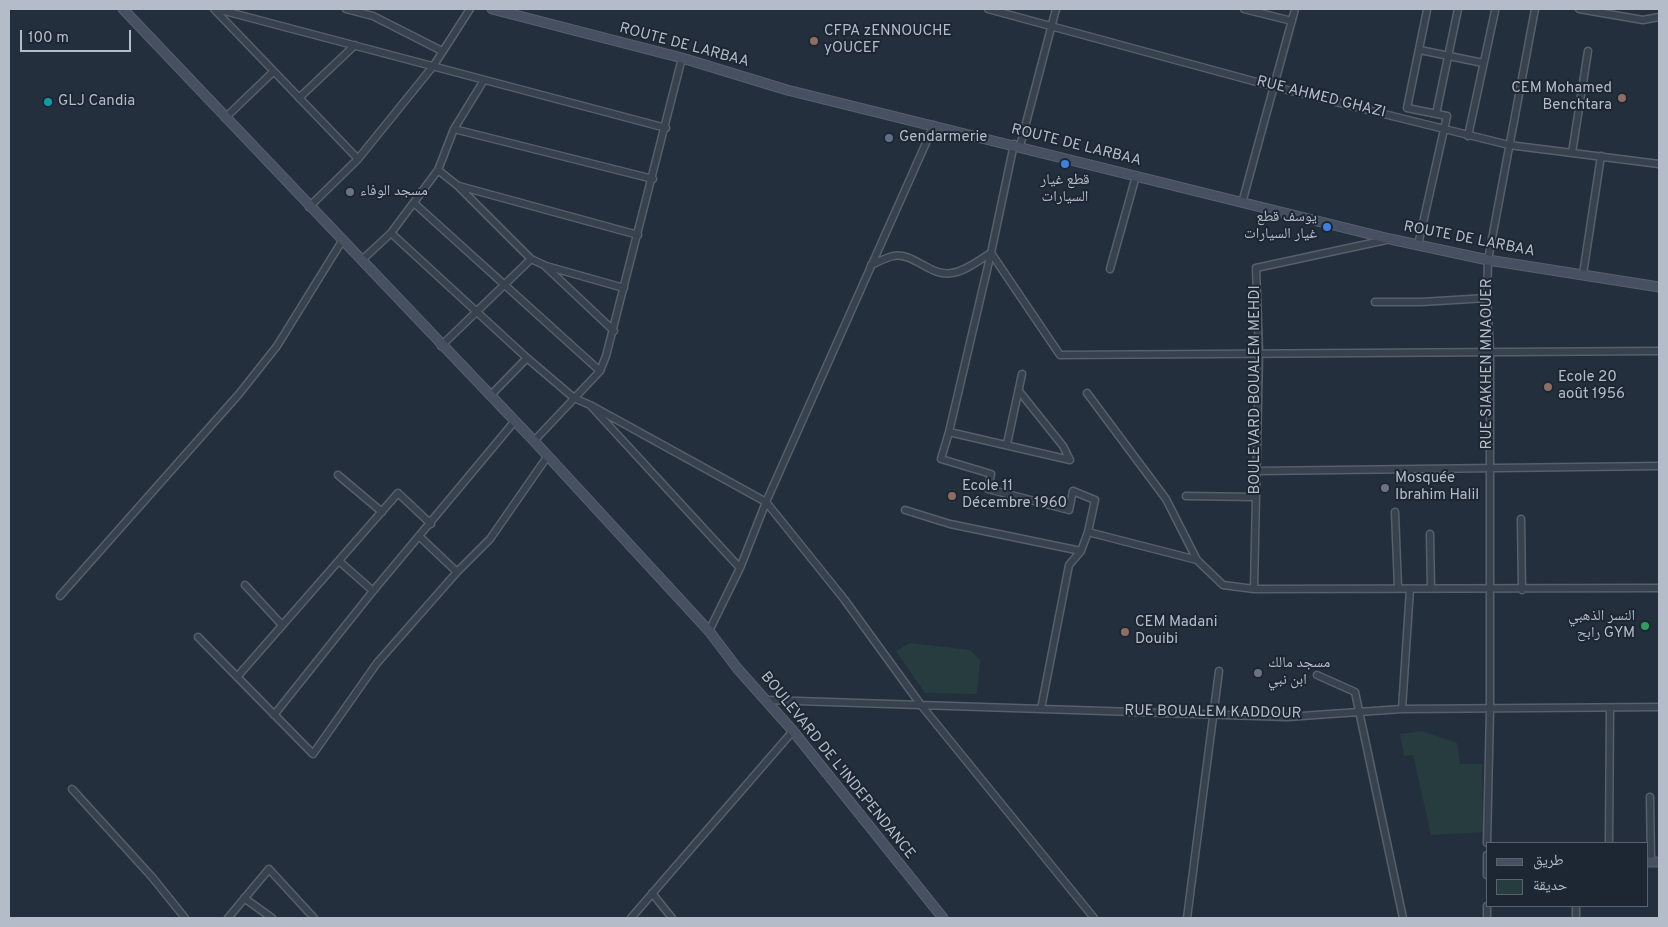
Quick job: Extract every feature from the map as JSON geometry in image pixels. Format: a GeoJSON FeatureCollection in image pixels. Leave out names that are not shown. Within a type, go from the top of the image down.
{"type":"FeatureCollection","features":[{"type":"Feature","properties":{"kind":"street","name":"BOULEVARD DE L'INDEPENDANCE"},"geometry":{"type":"LineString","coordinates":[[123,9],[309,207],[362,260],[441,346],[534,441],[709,631],[943,918]]}},
{"type":"Feature","properties":{"kind":"street"},"geometry":{"type":"LineString","coordinates":[[215,9],[434,65],[666,128]]}},
{"type":"Feature","properties":{"kind":"street"},"geometry":{"type":"LineString","coordinates":[[215,9],[358,159]]}},
{"type":"Feature","properties":{"kind":"street"},"geometry":{"type":"LineString","coordinates":[[346,9],[373,16],[442,52]]}},
{"type":"Feature","properties":{"kind":"street"},"geometry":{"type":"LineString","coordinates":[[309,207],[358,159],[434,65],[470,9]]}},
{"type":"Feature","properties":{"kind":"street","name":"ROUTE DE LARBAA"},"geometry":{"type":"LineString","coordinates":[[492,9],[682,58],[787,90],[1017,145],[1390,239],[1488,260],[1659,287]]}},
{"type":"Feature","properties":{"kind":"street","name":"RUE AHMED GHAZI"},"geometry":{"type":"LineString","coordinates":[[988,9],[1275,87],[1444,128],[1468,136],[1508,145],[1659,164]]}},
{"type":"Feature","properties":{"kind":"street"},"geometry":{"type":"LineString","coordinates":[[1041,709],[1069,565],[1081,551],[1088,532],[1095,500],[1072,491],[1069,510],[988,489],[991,474],[941,459],[950,432],[1017,145],[1056,9]]}},
{"type":"Feature","properties":{"kind":"street"},"geometry":{"type":"LineString","coordinates":[[1244,9],[1292,21]]}},
{"type":"Feature","properties":{"kind":"street"},"geometry":{"type":"LineString","coordinates":[[1242,203],[1295,9]]}},
{"type":"Feature","properties":{"kind":"street"},"geometry":{"type":"LineString","coordinates":[[1436,114],[1458,9]]}},
{"type":"Feature","properties":{"kind":"street","name":"RUE SIAKHEN MNAOUER"},"geometry":{"type":"LineString","coordinates":[[1487,842],[1490,710],[1490,351],[1487,298],[1488,260],[1508,145],[1536,9]]}},
{"type":"Feature","properties":{"kind":"street"},"geometry":{"type":"LineString","coordinates":[[1579,9],[1643,20],[1659,18]]}},
{"type":"Feature","properties":{"kind":"street"},"geometry":{"type":"LineString","coordinates":[[1418,245],[1446,116],[1407,108],[1427,10]]}},
{"type":"Feature","properties":{"kind":"street"},"geometry":{"type":"LineString","coordinates":[[1468,136],[1495,11]]}},
{"type":"Feature","properties":{"kind":"street"},"geometry":{"type":"LineString","coordinates":[[299,98],[355,45]]}},
{"type":"Feature","properties":{"kind":"street"},"geometry":{"type":"LineString","coordinates":[[1420,50],[1483,63]]}},
{"type":"Feature","properties":{"kind":"street"},"geometry":{"type":"LineString","coordinates":[[1572,153],[1588,51]]}},
{"type":"Feature","properties":{"kind":"street"},"geometry":{"type":"LineString","coordinates":[[534,441],[600,371],[614,332],[682,58]]}},
{"type":"Feature","properties":{"kind":"street"},"geometry":{"type":"LineString","coordinates":[[226,118],[273,72]]}},
{"type":"Feature","properties":{"kind":"street"},"geometry":{"type":"LineString","coordinates":[[362,260],[391,232],[438,170],[454,129],[484,80]]}},
{"type":"Feature","properties":{"kind":"street"},"geometry":{"type":"LineString","coordinates":[[709,631],[740,568],[766,502],[934,125]]}},
{"type":"Feature","properties":{"kind":"street"},"geometry":{"type":"LineString","coordinates":[[454,129],[653,179]]}},
{"type":"Feature","properties":{"kind":"street"},"geometry":{"type":"LineString","coordinates":[[1583,274],[1602,156]]}},
{"type":"Feature","properties":{"kind":"street"},"geometry":{"type":"LineString","coordinates":[[438,170],[458,186],[531,259],[544,265],[624,288]]}},
{"type":"Feature","properties":{"kind":"street"},"geometry":{"type":"LineString","coordinates":[[1110,269],[1136,176]]}},
{"type":"Feature","properties":{"kind":"street"},"geometry":{"type":"LineString","coordinates":[[458,186],[638,235]]}},
{"type":"Feature","properties":{"kind":"street"},"geometry":{"type":"LineString","coordinates":[[414,203],[483,267],[505,284],[547,326],[600,371]]}},
{"type":"Feature","properties":{"kind":"street"},"geometry":{"type":"LineString","coordinates":[[391,232],[527,358],[574,398],[766,502],[844,599],[921,704],[1094,918]]}},
{"type":"Feature","properties":{"kind":"street","name":"BOULEVARD BOUALEM MEHDI"},"geometry":{"type":"LineString","coordinates":[[1254,589],[1259,352],[1256,268],[1390,239]]}},
{"type":"Feature","properties":{"kind":"street"},"geometry":{"type":"LineString","coordinates":[[60,596],[244,387],[277,346],[342,241]]}},
{"type":"Feature","properties":{"kind":"street"},"geometry":{"type":"LineString","coordinates":[[871,265],[893,256],[902,256],[940,274],[953,273],[966,269],[991,253]]}},
{"type":"Feature","properties":{"kind":"street"},"geometry":{"type":"LineString","coordinates":[[991,253],[1060,355],[1659,350]]}},
{"type":"Feature","properties":{"kind":"street"},"geometry":{"type":"LineString","coordinates":[[441,346],[531,259]]}},
{"type":"Feature","properties":{"kind":"street"},"geometry":{"type":"LineString","coordinates":[[544,265],[614,332]]}},
{"type":"Feature","properties":{"kind":"street"},"geometry":{"type":"LineString","coordinates":[[1375,302],[1421,302],[1487,298]]}},
{"type":"Feature","properties":{"kind":"street"},"geometry":{"type":"LineString","coordinates":[[490,396],[527,358]]}},
{"type":"Feature","properties":{"kind":"street"},"geometry":{"type":"LineString","coordinates":[[1007,444],[1022,374]]}},
{"type":"Feature","properties":{"kind":"street"},"geometry":{"type":"LineString","coordinates":[[950,432],[1070,460],[1063,446],[1019,391]]}},
{"type":"Feature","properties":{"kind":"street"},"geometry":{"type":"LineString","coordinates":[[1087,393],[1166,499],[1197,560],[1223,585],[1254,589],[1490,588],[1522,590],[1659,588]]}},
{"type":"Feature","properties":{"kind":"street"},"geometry":{"type":"LineString","coordinates":[[590,405],[740,568]]}},
{"type":"Feature","properties":{"kind":"street"},"geometry":{"type":"LineString","coordinates":[[274,715],[373,591],[431,524],[514,422]]}},
{"type":"Feature","properties":{"kind":"street"},"geometry":{"type":"LineString","coordinates":[[198,637],[313,754],[377,663],[457,572],[490,539],[547,457]]}},
{"type":"Feature","properties":{"kind":"street"},"geometry":{"type":"LineString","coordinates":[[1256,471],[1659,466]]}},
{"type":"Feature","properties":{"kind":"street"},"geometry":{"type":"LineString","coordinates":[[338,475],[382,512]]}},
{"type":"Feature","properties":{"kind":"street"},"geometry":{"type":"LineString","coordinates":[[236,677],[398,493],[431,524]]}},
{"type":"Feature","properties":{"kind":"street"},"geometry":{"type":"LineString","coordinates":[[1186,496],[1256,497]]}},
{"type":"Feature","properties":{"kind":"street"},"geometry":{"type":"LineString","coordinates":[[905,510],[950,524],[1081,551]]}},
{"type":"Feature","properties":{"kind":"street"},"geometry":{"type":"LineString","coordinates":[[1395,512],[1398,588]]}},
{"type":"Feature","properties":{"kind":"street"},"geometry":{"type":"LineString","coordinates":[[1521,519],[1522,590]]}},
{"type":"Feature","properties":{"kind":"street"},"geometry":{"type":"LineString","coordinates":[[1088,532],[1197,560]]}},
{"type":"Feature","properties":{"kind":"street"},"geometry":{"type":"LineString","coordinates":[[1430,534],[1431,588]]}},
{"type":"Feature","properties":{"kind":"street"},"geometry":{"type":"LineString","coordinates":[[420,537],[457,572]]}},
{"type":"Feature","properties":{"kind":"street"},"geometry":{"type":"LineString","coordinates":[[339,561],[373,591]]}},
{"type":"Feature","properties":{"kind":"street"},"geometry":{"type":"LineString","coordinates":[[246,585],[282,625]]}},
{"type":"Feature","properties":{"kind":"street"},"geometry":{"type":"LineString","coordinates":[[1402,709],[1410,588]]}},
{"type":"Feature","properties":{"kind":"street"},"geometry":{"type":"LineString","coordinates":[[1187,918],[1219,671]]}},
{"type":"Feature","properties":{"kind":"street"},"geometry":{"type":"LineString","coordinates":[[1317,675],[1355,692],[1403,918]]}},
{"type":"Feature","properties":{"kind":"street","name":"RUE BOUALEM KADDOUR"},"geometry":{"type":"LineString","coordinates":[[766,700],[1213,713],[1287,717],[1402,709],[1490,710],[1659,707]]}},
{"type":"Feature","properties":{"kind":"street"},"geometry":{"type":"LineString","coordinates":[[1609,842],[1610,708]]}},
{"type":"Feature","properties":{"kind":"street"},"geometry":{"type":"LineString","coordinates":[[631,918],[792,731]]}},
{"type":"Feature","properties":{"kind":"street"},"geometry":{"type":"LineString","coordinates":[[72,789],[152,877],[185,918]]}},
{"type":"Feature","properties":{"kind":"street"},"geometry":{"type":"LineString","coordinates":[[1650,797],[1652,862]]}},
{"type":"Feature","properties":{"kind":"street"},"geometry":{"type":"LineString","coordinates":[[228,918],[269,869],[314,918]]}},
{"type":"Feature","properties":{"kind":"street"},"geometry":{"type":"LineString","coordinates":[[652,893],[672,918]]}},
{"type":"Feature","properties":{"kind":"street"},"geometry":{"type":"LineString","coordinates":[[244,898],[272,918]]}},
{"type":"Feature","properties":{"kind":"green space"},"geometry":{"type":"Polygon","coordinates":[[[910,643],[970,650],[980,660],[977,694],[925,693],[896,651],[910,643]]]}},
{"type":"Feature","properties":{"kind":"green space"},"geometry":{"type":"Polygon","coordinates":[[[1422,731],[1457,743],[1460,764],[1482,764],[1483,832],[1431,835],[1413,755],[1404,756],[1400,734],[1422,731]]]}},
{"type":"Feature","properties":{"kind":"place","name":"CFPA zENNOUCHE yOUCEF"},"geometry":{"type":"Point","coordinates":[814,41]}},
{"type":"Feature","properties":{"kind":"place","name":"CEM Mohamed Benchtara"},"geometry":{"type":"Point","coordinates":[1622,98]}},
{"type":"Feature","properties":{"kind":"place","name":"GLJ Candia"},"geometry":{"type":"Point","coordinates":[48,102]}},
{"type":"Feature","properties":{"kind":"place","name":"Gendarmerie"},"geometry":{"type":"Point","coordinates":[889,138]}},
{"type":"Feature","properties":{"kind":"place","name":"قطع غيار السيارات"},"geometry":{"type":"Point","coordinates":[1065,164]}},
{"type":"Feature","properties":{"kind":"place","name":"مسجد الوفاء"},"geometry":{"type":"Point","coordinates":[350,192]}},
{"type":"Feature","properties":{"kind":"place","name":"يوسف قطع غيار السيارات"},"geometry":{"type":"Point","coordinates":[1327,227]}},
{"type":"Feature","properties":{"kind":"place","name":"Ecole 20 août 1956"},"geometry":{"type":"Point","coordinates":[1548,387]}},
{"type":"Feature","properties":{"kind":"place","name":"Mosquée Ibrahim Halil"},"geometry":{"type":"Point","coordinates":[1385,488]}},
{"type":"Feature","properties":{"kind":"place","name":"Ecole 11 Décembre 1960"},"geometry":{"type":"Point","coordinates":[952,496]}},
{"type":"Feature","properties":{"kind":"place","name":"النسر الذهبي رابح GYM"},"geometry":{"type":"Point","coordinates":[1645,626]}},
{"type":"Feature","properties":{"kind":"place","name":"CEM Madani Douibi"},"geometry":{"type":"Point","coordinates":[1125,632]}},
{"type":"Feature","properties":{"kind":"place","name":"مسجد مالك ابن نبي"},"geometry":{"type":"Point","coordinates":[1258,673]}}]}
